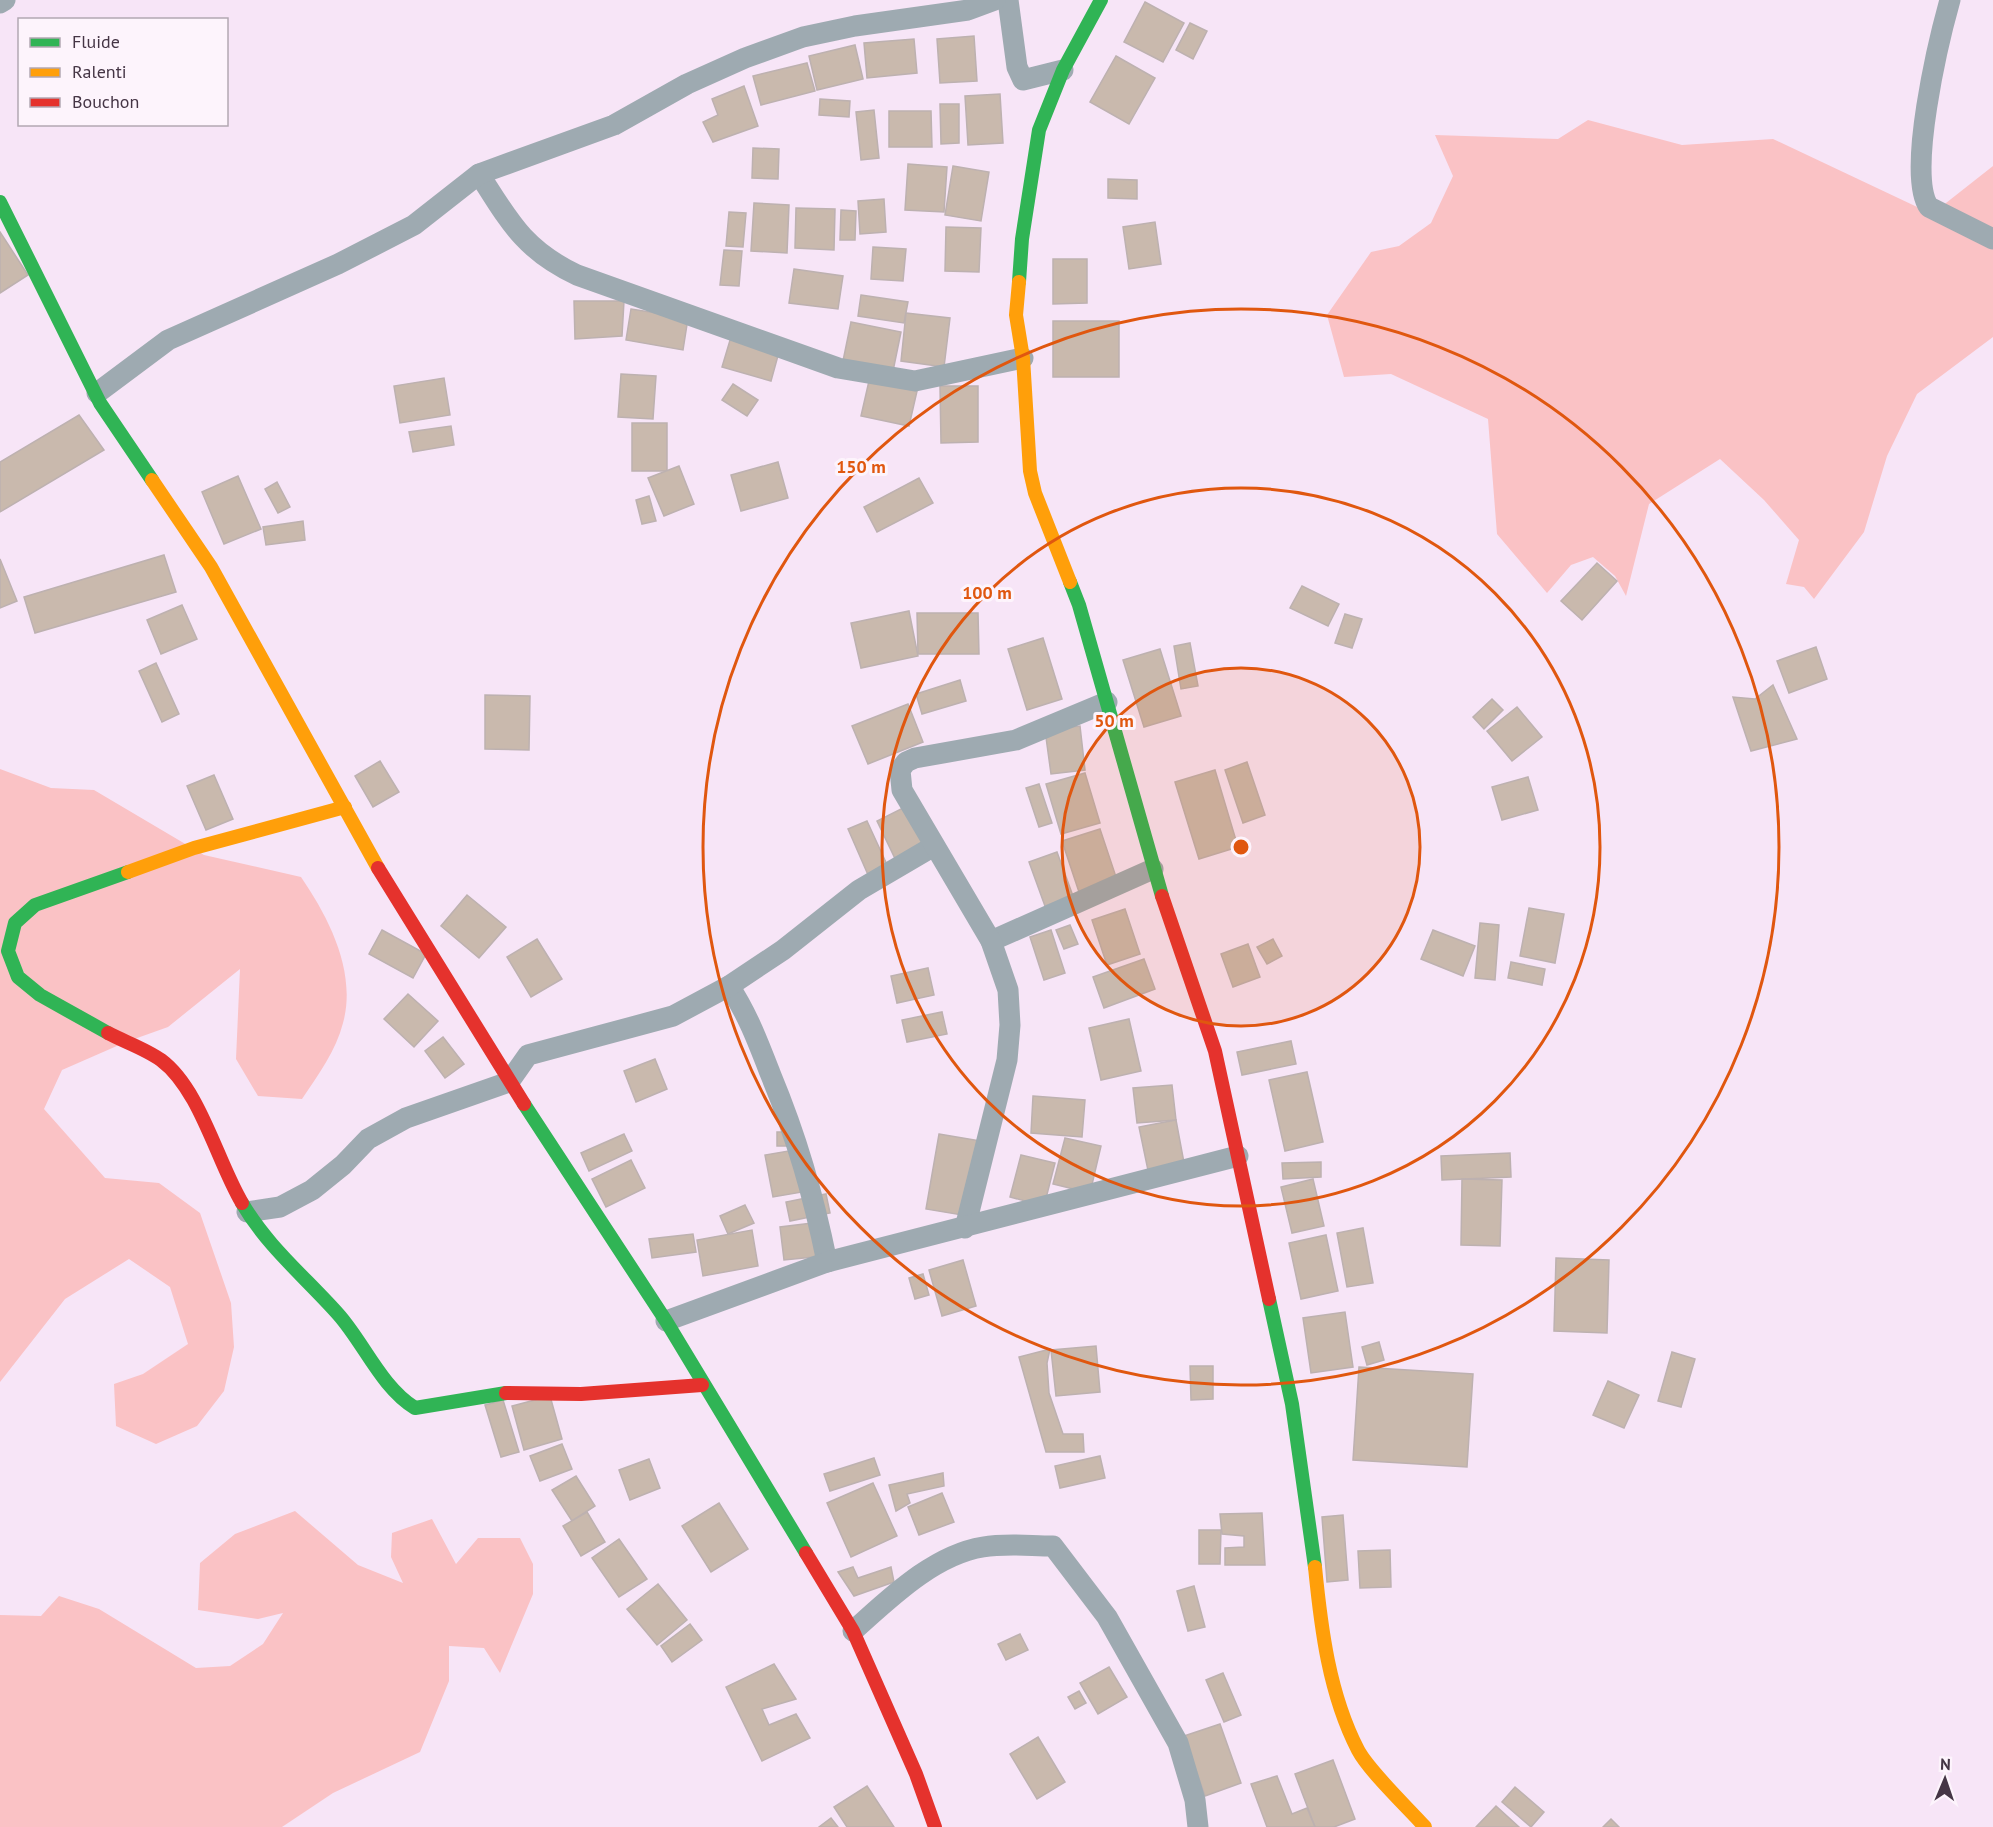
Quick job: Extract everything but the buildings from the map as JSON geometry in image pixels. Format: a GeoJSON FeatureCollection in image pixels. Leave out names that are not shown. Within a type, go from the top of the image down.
{"type":"FeatureCollection","features":[{"type":"Feature","properties":{"kind":"street"},"geometry":{"type":"LineString","coordinates":[[0,3],[5,0]]}},
{"type":"Feature","properties":{"kind":"street"},"geometry":{"type":"LineString","coordinates":[[1008,0],[1017,67],[1023,80],[1063,70]]}},
{"type":"Feature","properties":{"kind":"street"},"geometry":{"type":"LineString","coordinates":[[1101,0],[1063,70],[1039,130],[1022,239],[1016,315],[1023,358],[1030,471],[1035,493],[1079,605],[1153,869],[1215,1051],[1292,1404],[1309,1515],[1320,1618],[1336,1695],[1359,1752],[1425,1827]]}},
{"type":"Feature","properties":{"kind":"street"},"geometry":{"type":"LineString","coordinates":[[1950,0],[1928,96],[1922,173],[1923,198],[1929,207],[1993,239]]}},
{"type":"Feature","properties":{"kind":"street"},"geometry":{"type":"LineString","coordinates":[[97,393],[168,340],[338,264],[414,225],[479,174],[614,125],[725,67],[802,37],[855,26],[952,13],[986,2],[1011,31]]}},
{"type":"Feature","properties":{"kind":"street"},"geometry":{"type":"LineString","coordinates":[[479,174],[513,226],[534,249],[552,263],[577,275],[838,368],[915,381],[1023,358]]}},
{"type":"Feature","properties":{"kind":"street"},"geometry":{"type":"LineString","coordinates":[[0,202],[100,403],[211,567],[387,884],[509,1082],[666,1322],[702,1385],[853,1631],[916,1774],[935,1827]]}},
{"type":"Feature","properties":{"kind":"street"},"geometry":{"type":"LineString","coordinates":[[965,1228],[1007,1060],[1010,1025],[1008,990],[991,941],[902,790],[900,770],[906,762],[915,758],[1016,740],[1107,702]]}},
{"type":"Feature","properties":{"kind":"street"},"geometry":{"type":"LineString","coordinates":[[345,807],[194,848],[35,905],[15,923],[8,951],[18,977],[71,1014],[161,1060],[184,1083],[198,1109],[226,1176],[247,1212],[280,1254],[339,1315],[397,1397],[415,1408],[434,1407],[508,1393],[582,1394],[702,1385]]}},
{"type":"Feature","properties":{"kind":"street"},"geometry":{"type":"LineString","coordinates":[[247,1212],[280,1207],[312,1190],[343,1165],[368,1139],[406,1118],[509,1082],[528,1054],[673,1016],[729,986],[783,950],[859,890],[934,846]]}},
{"type":"Feature","properties":{"kind":"street"},"geometry":{"type":"LineString","coordinates":[[991,941],[1153,869]]}},
{"type":"Feature","properties":{"kind":"street"},"geometry":{"type":"LineString","coordinates":[[729,986],[746,1011],[796,1136],[813,1193],[827,1262]]}},
{"type":"Feature","properties":{"kind":"street"},"geometry":{"type":"LineString","coordinates":[[666,1322],[827,1262],[1238,1156]]}},
{"type":"Feature","properties":{"kind":"street"},"geometry":{"type":"LineString","coordinates":[[853,1631],[909,1581],[960,1554],[981,1547],[1004,1545],[1053,1546],[1107,1617],[1178,1743],[1195,1800],[1198,1827]]}},
{"type":"Feature","properties":{"kind":"shaded area"},"geometry":{"type":"Polygon","coordinates":[[[1588,120],[1682,145],[1773,139],[1932,214],[1993,166],[1993,337],[1917,394],[1887,456],[1864,532],[1814,599],[1804,587],[1786,584],[1799,540],[1764,500],[1720,459],[1649,504],[1626,596],[1615,576],[1593,557],[1571,565],[1547,593],[1497,534],[1488,419],[1391,374],[1344,377],[1327,315],[1371,252],[1399,246],[1431,223],[1453,176],[1435,135],[1558,139],[1588,120]]]}},
{"type":"Feature","properties":{"kind":"shaded area"},"geometry":{"type":"Polygon","coordinates":[[[0,769],[51,788],[94,790],[204,855],[301,877],[330,928],[343,965],[346,1004],[340,1033],[326,1062],[302,1099],[258,1096],[236,1059],[240,969],[168,1027],[126,1042],[62,1070],[44,1109],[105,1178],[159,1183],[200,1213],[231,1303],[234,1347],[224,1391],[197,1426],[156,1444],[116,1426],[114,1384],[143,1374],[188,1344],[170,1287],[129,1259],[65,1299],[0,1382],[0,769]]]}},
{"type":"Feature","properties":{"kind":"shaded area"},"geometry":{"type":"Polygon","coordinates":[[[295,1511],[358,1565],[403,1583],[391,1557],[392,1533],[432,1519],[456,1564],[478,1538],[520,1538],[533,1564],[533,1594],[500,1673],[484,1648],[449,1646],[449,1681],[420,1752],[333,1793],[282,1827],[0,1827],[0,1615],[41,1616],[59,1596],[99,1609],[196,1668],[230,1666],[263,1644],[283,1613],[258,1619],[198,1610],[200,1563],[235,1534],[295,1511]]]}},
{"type":"Feature","properties":{"kind":"traffic: fast"},"geometry":{"type":"LineString","coordinates":[[1019,282],[1022,239],[1039,130],[1063,70],[1101,0]]}},
{"type":"Feature","properties":{"kind":"traffic: fast"},"geometry":{"type":"LineString","coordinates":[[0,202],[100,403],[152,480]]}},
{"type":"Feature","properties":{"kind":"traffic: fast"},"geometry":{"type":"LineString","coordinates":[[1070,582],[1079,605],[1162,896]]}},
{"type":"Feature","properties":{"kind":"traffic: fast"},"geometry":{"type":"LineString","coordinates":[[108,1033],[40,995],[18,977],[8,951],[15,923],[35,905],[128,872]]}},
{"type":"Feature","properties":{"kind":"traffic: fast"},"geometry":{"type":"LineString","coordinates":[[524,1104],[666,1321],[806,1553]]}},
{"type":"Feature","properties":{"kind":"traffic: fast"},"geometry":{"type":"LineString","coordinates":[[242,1203],[275,1247],[338,1314],[392,1389],[415,1408],[506,1393]]}},
{"type":"Feature","properties":{"kind":"traffic: fast"},"geometry":{"type":"LineString","coordinates":[[1269,1299],[1292,1404],[1315,1567]]}},
{"type":"Feature","properties":{"kind":"traffic: slow"},"geometry":{"type":"LineString","coordinates":[[1019,282],[1016,315],[1023,358],[1030,471],[1035,493],[1070,582]]}},
{"type":"Feature","properties":{"kind":"traffic: slow"},"geometry":{"type":"LineString","coordinates":[[152,480],[211,567],[378,868]]}},
{"type":"Feature","properties":{"kind":"traffic: slow"},"geometry":{"type":"LineString","coordinates":[[128,872],[194,848],[345,807]]}},
{"type":"Feature","properties":{"kind":"traffic: slow"},"geometry":{"type":"LineString","coordinates":[[1315,1567],[1328,1660],[1333,1684],[1348,1729],[1363,1759],[1425,1827]]}},
{"type":"Feature","properties":{"kind":"traffic: jam"},"geometry":{"type":"LineString","coordinates":[[378,868],[524,1104]]}},
{"type":"Feature","properties":{"kind":"traffic: jam"},"geometry":{"type":"LineString","coordinates":[[1162,896],[1215,1051],[1269,1299]]}},
{"type":"Feature","properties":{"kind":"traffic: jam"},"geometry":{"type":"LineString","coordinates":[[108,1033],[155,1056],[175,1073],[197,1107],[242,1203]]}},
{"type":"Feature","properties":{"kind":"traffic: jam"},"geometry":{"type":"LineString","coordinates":[[506,1393],[581,1394],[702,1385]]}},
{"type":"Feature","properties":{"kind":"traffic: jam"},"geometry":{"type":"LineString","coordinates":[[806,1553],[853,1631],[916,1774],[935,1827]]}}]}
